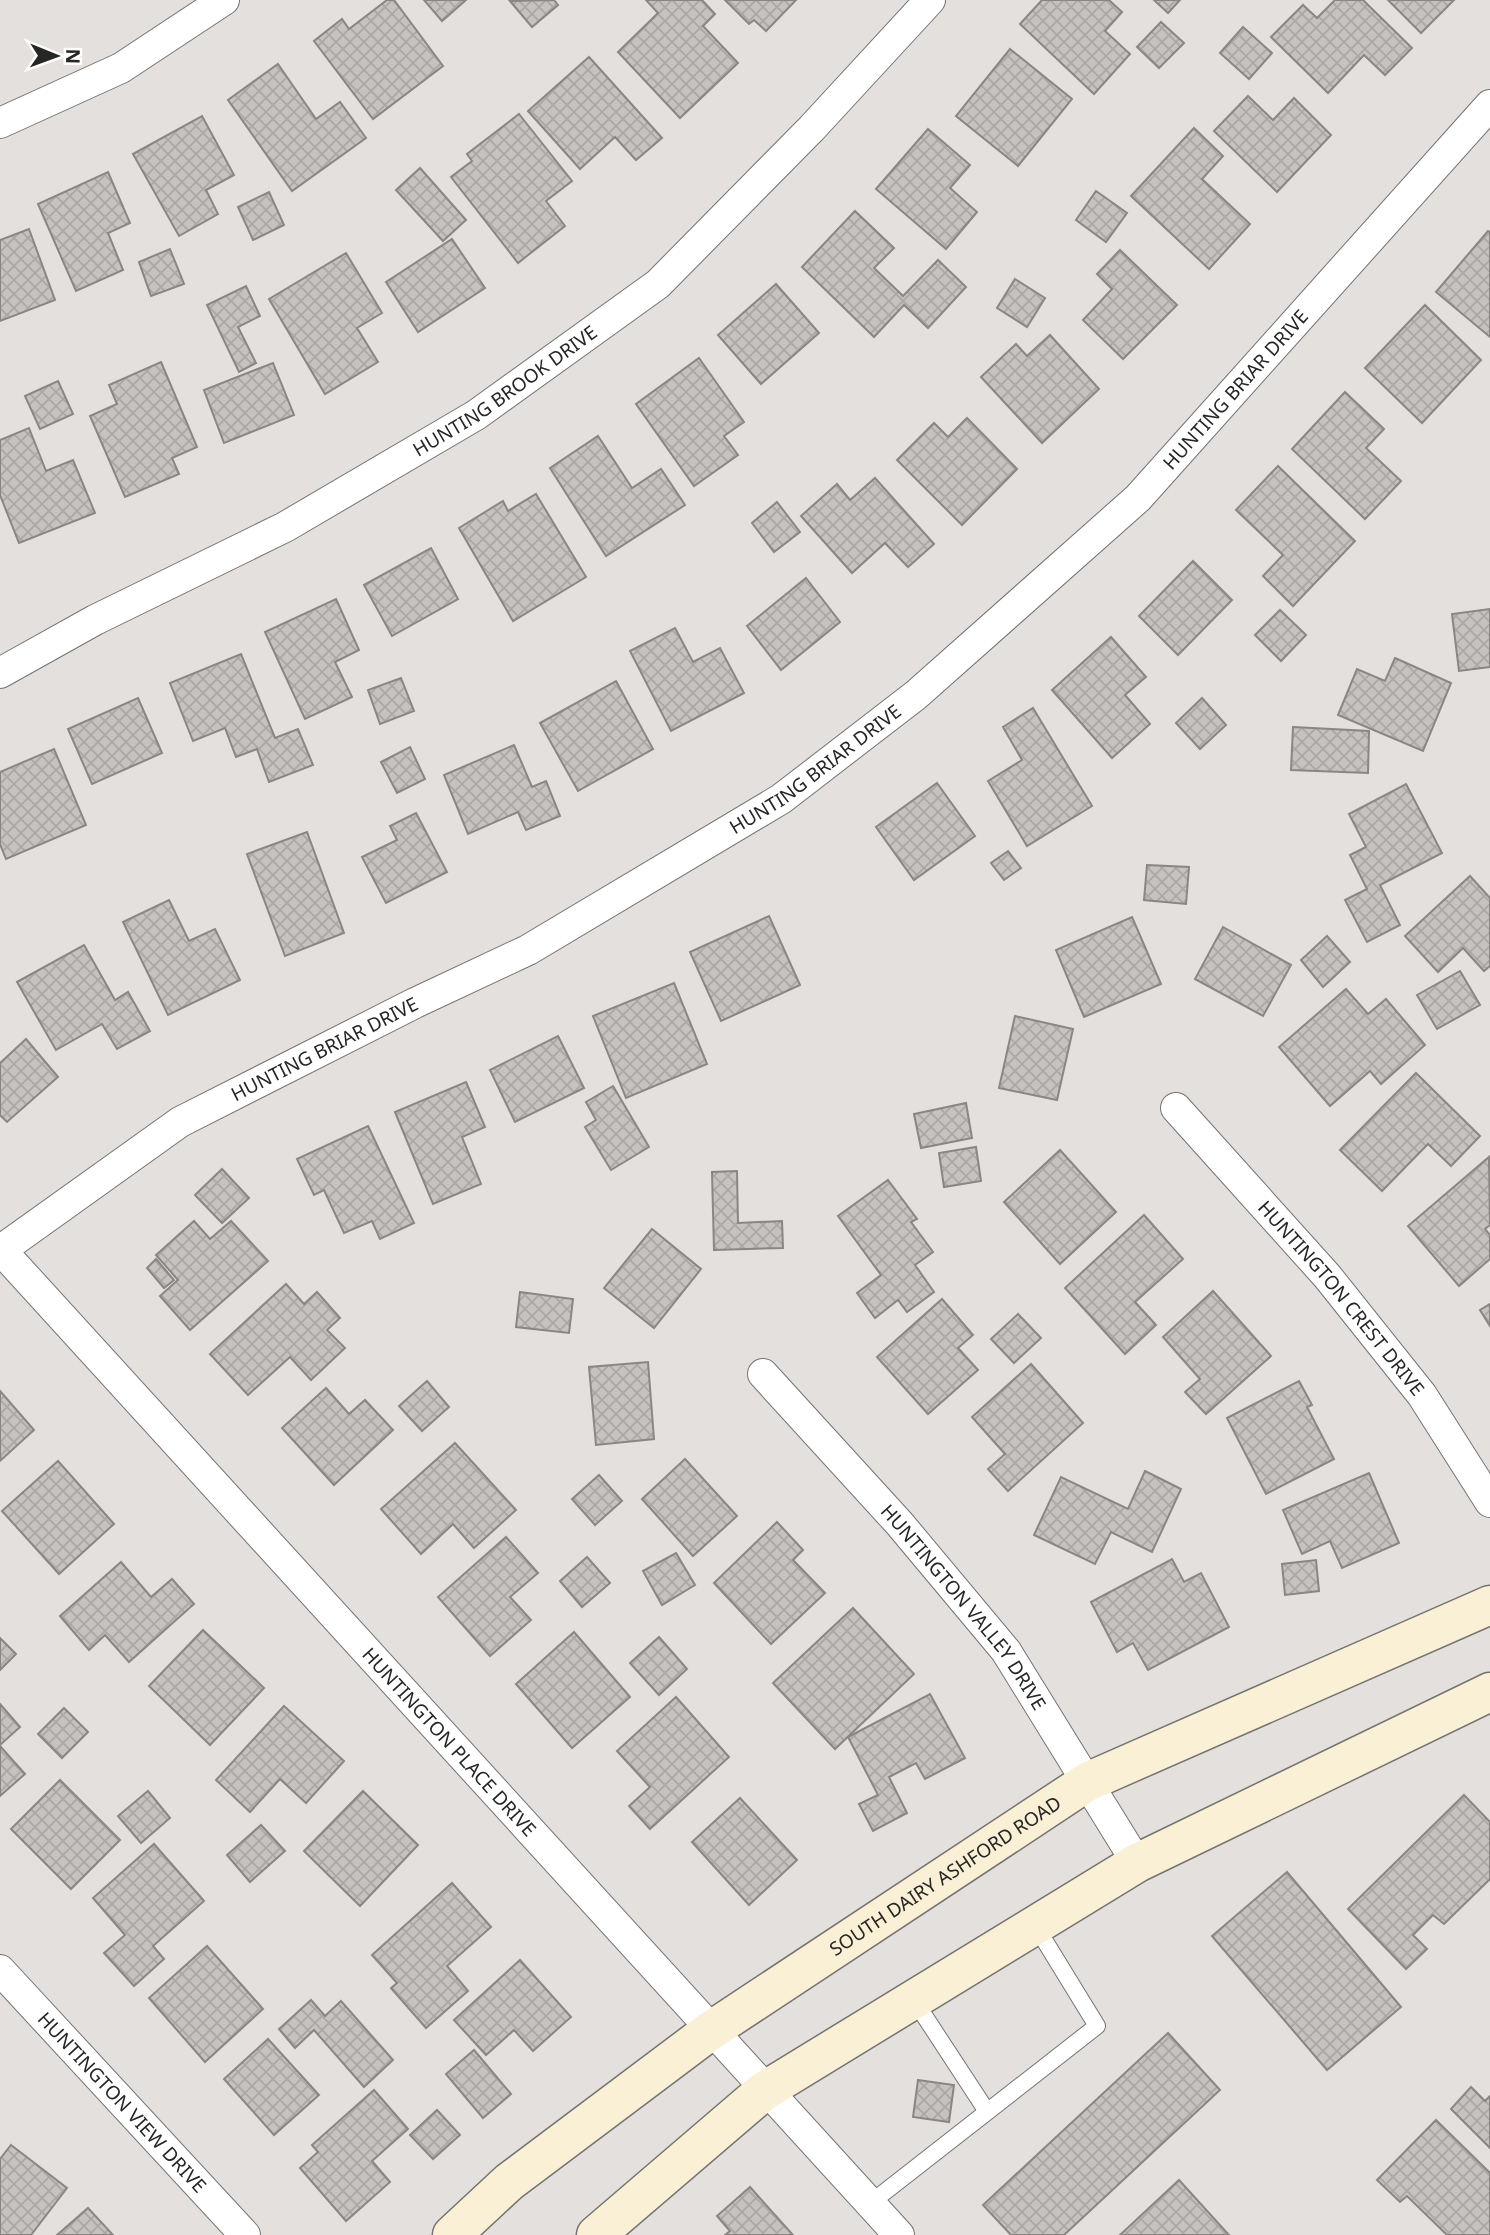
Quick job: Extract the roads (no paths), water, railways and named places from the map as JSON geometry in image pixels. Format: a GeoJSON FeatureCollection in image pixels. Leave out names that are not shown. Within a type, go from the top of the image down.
{"type":"FeatureCollection","features":[{"type":"Feature","properties":{"kind":"main road","name":"SOUTH DAIRY ASHFORD ROAD"},"geometry":{"type":"LineString","coordinates":[[452,2235],[509,2182],[710,2031],[1087,1782],[1490,1605]]}},
{"type":"Feature","properties":{"kind":"main road"},"geometry":{"type":"LineString","coordinates":[[596,2235],[764,2091],[1137,1863],[1490,1692]]}},
{"type":"Feature","properties":{"kind":"street"},"geometry":{"type":"LineString","coordinates":[[0,123],[121,68],[224,0]]}},
{"type":"Feature","properties":{"kind":"street","name":"HUNTING BROOK DRIVE"},"geometry":{"type":"LineString","coordinates":[[0,673],[95,620],[285,527],[476,415],[658,285],[812,128],[930,0]]}},
{"type":"Feature","properties":{"kind":"street","name":"HUNTING BRIAR DRIVE"},"geometry":{"type":"LineString","coordinates":[[1,1250],[180,1122],[415,1003],[528,950],[791,791],[916,695],[1139,498],[1490,105]]}},
{"type":"Feature","properties":{"kind":"street","name":"HUNTINGTON CREST DRIVE"},"geometry":{"type":"LineString","coordinates":[[1176,1108],[1327,1276],[1371,1330],[1422,1395],[1490,1502]]}},
{"type":"Feature","properties":{"kind":"street","name":"HUNTINGTON PLACE DRIVE"},"geometry":{"type":"LineString","coordinates":[[1,1250],[764,2091],[899,2235]]}},
{"type":"Feature","properties":{"kind":"street","name":"HUNTINGTON VALLEY DRIVE"},"geometry":{"type":"LineString","coordinates":[[763,1374],[899,1523],[1006,1651],[1137,1863]]}},
{"type":"Feature","properties":{"kind":"street","name":"HUNTINGTON VIEW DRIVE"},"geometry":{"type":"LineString","coordinates":[[0,1970],[245,2235]]}},
{"type":"Feature","properties":{"kind":"lane"},"geometry":{"type":"LineString","coordinates":[[868,2205],[986,2110],[1097,2026],[1035,1925]]}},
{"type":"Feature","properties":{"kind":"lane"},"geometry":{"type":"LineString","coordinates":[[914,2000],[986,2110]]}}]}
